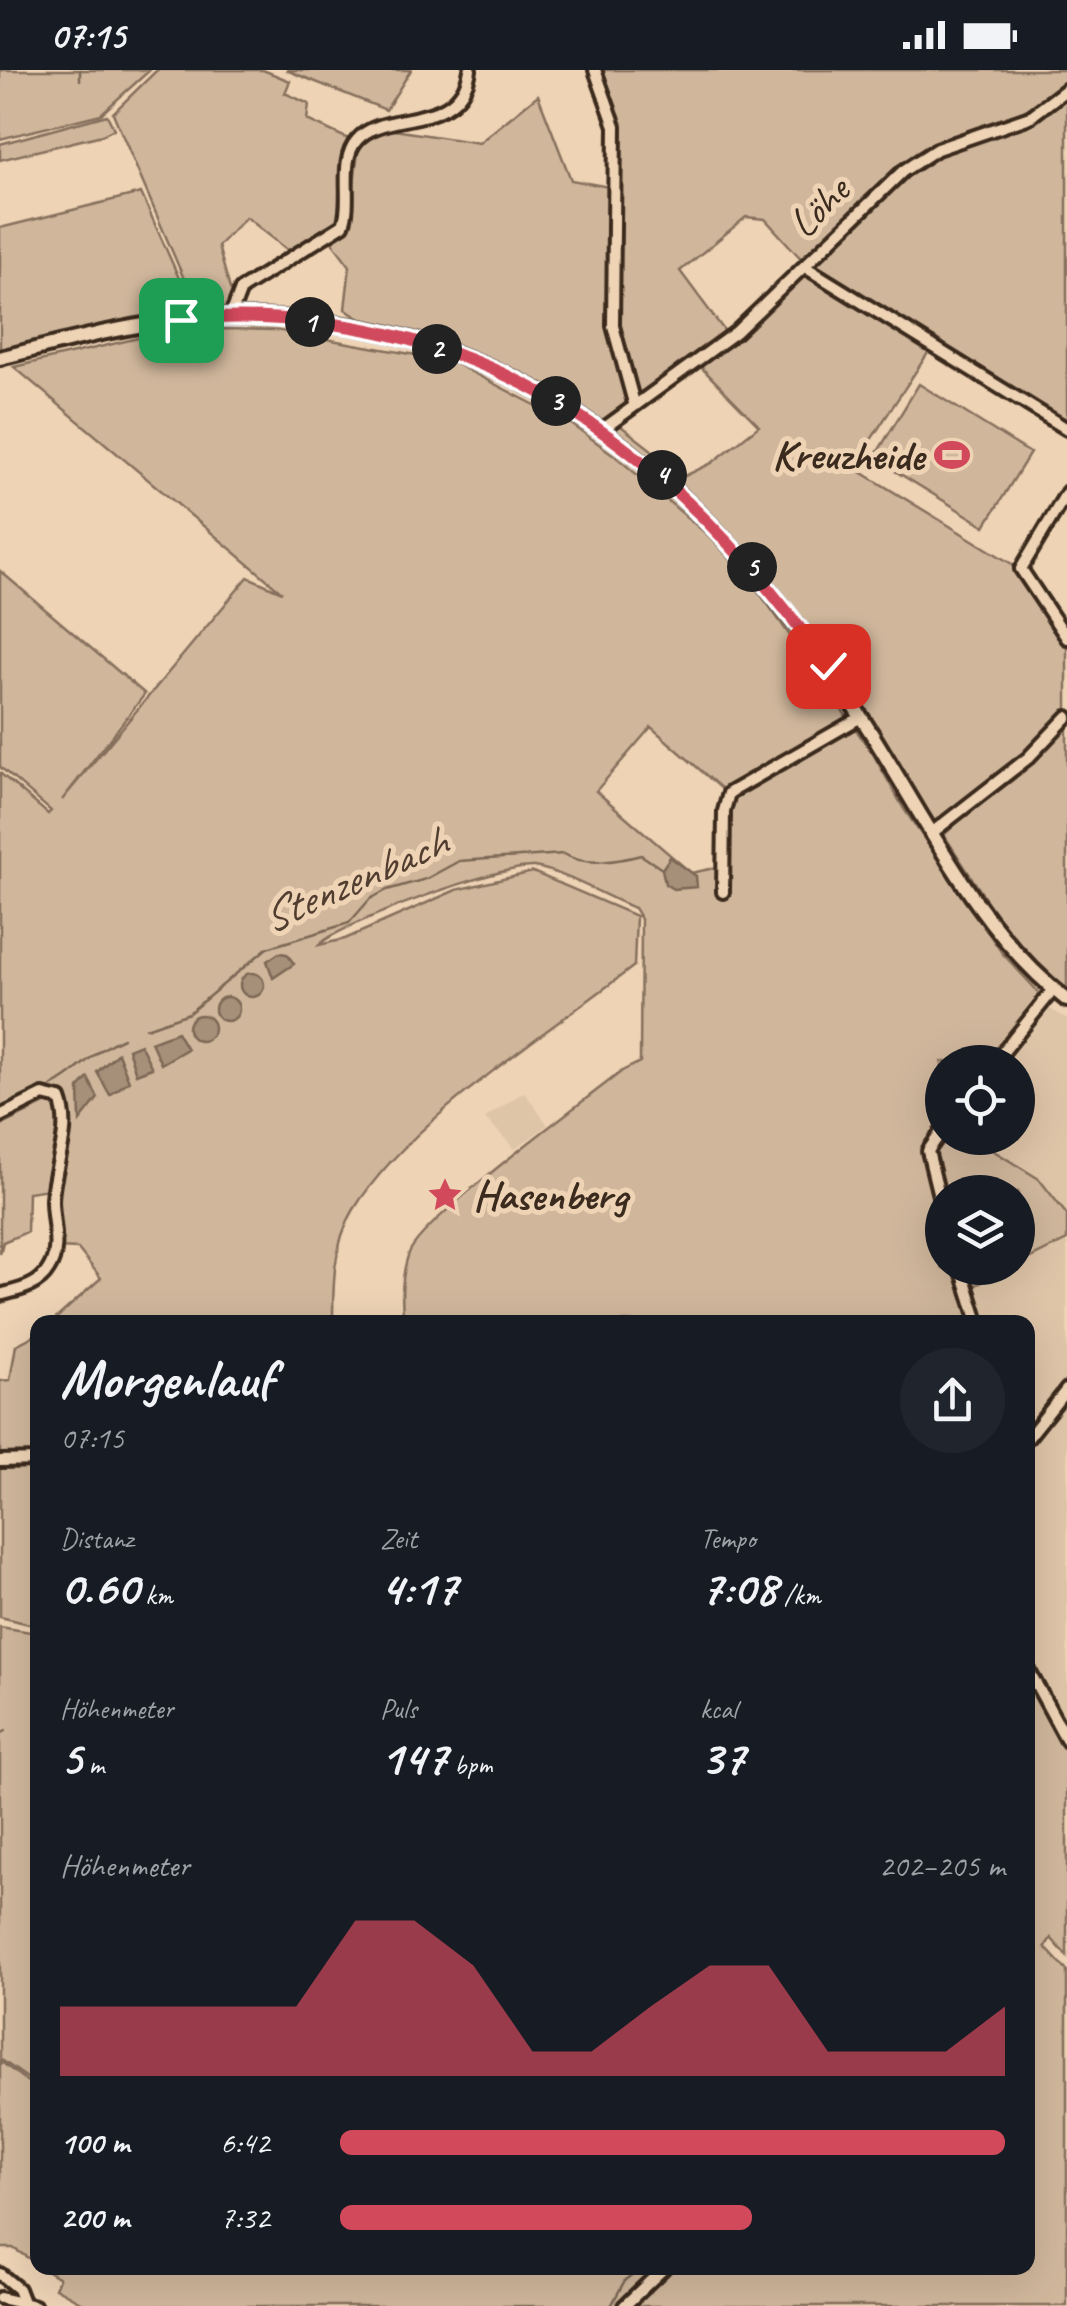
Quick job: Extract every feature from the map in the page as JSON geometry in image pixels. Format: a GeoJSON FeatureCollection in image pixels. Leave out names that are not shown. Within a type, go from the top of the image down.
{"type":"FeatureCollection","features":[{"type":"Feature","properties":{"kind":"main road"},"geometry":{"type":"LineString","coordinates":[[0,358],[102,332],[230,318],[326,324],[450,353],[510,378],[603,430],[667,480],[742,555],[794,620],[861,717],[1007,943],[1067,1000]]}},
{"type":"Feature","properties":{"kind":"street"},"geometry":{"type":"LineString","coordinates":[[230,318],[241,289],[328,238],[343,225],[349,158],[356,140],[370,129],[416,121],[442,108],[463,90],[470,70]]}},
{"type":"Feature","properties":{"kind":"street"},"geometry":{"type":"LineString","coordinates":[[594,70],[615,126],[613,326],[634,402]]}},
{"type":"Feature","properties":{"kind":"street","name":"Löhe"},"geometry":{"type":"LineString","coordinates":[[603,430],[634,402],[736,332],[903,171],[937,149],[1030,116],[1067,89]]}},
{"type":"Feature","properties":{"kind":"street"},"geometry":{"type":"LineString","coordinates":[[805,267],[1067,429]]}},
{"type":"Feature","properties":{"kind":"street"},"geometry":{"type":"LineString","coordinates":[[1067,492],[1021,569],[1067,638]]}},
{"type":"Feature","properties":{"kind":"street"},"geometry":{"type":"LineString","coordinates":[[723,892],[724,811],[729,792],[861,717]]}},
{"type":"Feature","properties":{"kind":"street"},"geometry":{"type":"LineString","coordinates":[[933,832],[1028,758],[1067,717]]}},
{"type":"Feature","properties":{"kind":"street"},"geometry":{"type":"LineString","coordinates":[[1009,1045],[1053,990]]}},
{"type":"Feature","properties":{"kind":"street"},"geometry":{"type":"LineString","coordinates":[[0,1116],[43,1095],[60,1098],[64,1123],[52,1199],[56,1249],[51,1267],[42,1279],[0,1295]]}},
{"type":"Feature","properties":{"kind":"street"},"geometry":{"type":"LineString","coordinates":[[966,1285],[976,1315]]}},
{"type":"Feature","properties":{"kind":"street"},"geometry":{"type":"LineString","coordinates":[[1035,1429],[1067,1388]]}},
{"type":"Feature","properties":{"kind":"street"},"geometry":{"type":"LineString","coordinates":[[0,1461],[30,1460]]}},
{"type":"Feature","properties":{"kind":"street"},"geometry":{"type":"LineString","coordinates":[[1035,1682],[1067,1741]]}},
{"type":"Feature","properties":{"kind":"street"},"geometry":{"type":"LineString","coordinates":[[0,2274],[29,2304]]}},
{"type":"Feature","properties":{"kind":"street"},"geometry":{"type":"LineString","coordinates":[[624,2306],[657,2275]]}},
{"type":"Feature","properties":{"kind":"street"},"geometry":{"type":"LineString","coordinates":[[0,2298],[29,2304]]}},
{"type":"Feature","properties":{"kind":"shaded area"},"geometry":{"type":"Polygon","coordinates":[[[0,70],[150,70],[101,114],[0,139],[0,70]]]}},
{"type":"Feature","properties":{"kind":"shaded area"},"geometry":{"type":"Polygon","coordinates":[[[157,70],[263,70],[290,81],[285,93],[309,104],[307,120],[353,141],[339,223],[294,255],[246,217],[218,246],[230,289],[237,294],[222,312],[199,314],[113,113],[157,70]]]}},
{"type":"Feature","properties":{"kind":"shaded area"},"geometry":{"type":"Polygon","coordinates":[[[286,70],[411,70],[386,110],[286,70]]]}},
{"type":"Feature","properties":{"kind":"shaded area"},"geometry":{"type":"Polygon","coordinates":[[[599,70],[1067,70],[1067,84],[1058,92],[958,147],[1034,120],[1067,95],[1067,422],[806,264],[765,219],[746,217],[680,271],[726,333],[636,396],[618,326],[620,116],[599,70]]]}},
{"type":"Feature","properties":{"kind":"shaded area"},"geometry":{"type":"Polygon","coordinates":[[[538,95],[571,180],[609,187],[608,329],[629,401],[603,423],[488,364],[448,347],[381,328],[345,309],[350,266],[332,242],[349,222],[359,144],[381,128],[479,143],[538,95]]]}},
{"type":"Feature","properties":{"kind":"shaded area"},"geometry":{"type":"Polygon","coordinates":[[[107,115],[114,129],[102,135],[0,160],[0,144],[107,115]]]}},
{"type":"Feature","properties":{"kind":"shaded area"},"geometry":{"type":"Polygon","coordinates":[[[141,193],[195,314],[0,354],[0,228],[141,193]]]}},
{"type":"Feature","properties":{"kind":"shaded area"},"geometry":{"type":"Polygon","coordinates":[[[803,271],[930,350],[853,467],[1017,567],[1029,595],[1067,647],[1067,710],[1044,737],[935,826],[828,662],[750,559],[658,468],[606,429],[621,426],[685,476],[712,463],[759,426],[699,365],[776,302],[803,271]]]}},
{"type":"Feature","properties":{"kind":"shaded area"},"geometry":{"type":"Polygon","coordinates":[[[219,329],[275,330],[450,361],[570,423],[614,455],[736,559],[873,754],[904,809],[1002,953],[1042,996],[1007,1045],[925,1045],[925,1155],[1000,1155],[1033,1175],[925,1175],[925,1285],[966,1285],[976,1315],[403,1315],[404,1270],[409,1253],[421,1236],[506,1160],[622,1071],[640,1062],[641,919],[634,908],[534,867],[491,875],[423,897],[357,923],[319,945],[345,939],[456,890],[533,872],[636,916],[634,966],[443,1111],[377,1177],[353,1211],[341,1237],[333,1315],[60,1315],[101,1278],[78,1249],[58,1248],[54,1198],[64,1149],[59,1112],[49,1189],[28,1192],[27,1232],[3,1242],[0,1254],[0,773],[48,814],[51,811],[0,767],[0,571],[145,694],[62,800],[248,577],[282,592],[14,367],[147,336],[219,329]],[[651,727],[596,791],[691,873],[720,867],[730,796],[651,727]]]}},
{"type":"Feature","properties":{"kind":"shaded area","name":"Kreuzheide"},"geometry":{"type":"Polygon","coordinates":[[[919,384],[1030,453],[985,526],[874,458],[919,384]]]}},
{"type":"Feature","properties":{"kind":"shaded area"},"geometry":{"type":"Polygon","coordinates":[[[1067,717],[1067,991],[1009,935],[944,835],[1067,717]]]}},
{"type":"Feature","properties":{"kind":"shaded area"},"geometry":{"type":"Polygon","coordinates":[[[670,857],[696,876],[697,887],[673,889],[665,884],[662,869],[670,857]]]}},
{"type":"Feature","properties":{"kind":"shaded area"},"geometry":{"type":"Polygon","coordinates":[[[279,953],[287,954],[294,964],[273,978],[267,961],[279,953]]]}},
{"type":"Feature","properties":{"kind":"shaded area"},"geometry":{"type":"Polygon","coordinates":[[[252,973],[264,985],[252,997],[240,985],[252,973]]]}},
{"type":"Feature","properties":{"kind":"shaded area"},"geometry":{"type":"Polygon","coordinates":[[[227,997],[236,1000],[236,1018],[227,1021],[218,1018],[215,1009],[218,1000],[227,997]]]}},
{"type":"Feature","properties":{"kind":"shaded area"},"geometry":{"type":"Polygon","coordinates":[[[1047,1007],[1067,1019],[1067,1215],[1035,1175],[1002,1155],[1035,1155],[1035,1045],[1017,1045],[1047,1007]]]}},
{"type":"Feature","properties":{"kind":"shaded area"},"geometry":{"type":"Polygon","coordinates":[[[201,1015],[210,1019],[214,1028],[210,1037],[201,1041],[192,1037],[188,1028],[192,1019],[201,1015]]]}},
{"type":"Feature","properties":{"kind":"shaded area"},"geometry":{"type":"Polygon","coordinates":[[[177,1032],[187,1049],[161,1064],[151,1042],[177,1032]]]}},
{"type":"Feature","properties":{"kind":"shaded area"},"geometry":{"type":"Polygon","coordinates":[[[140,1044],[152,1068],[136,1074],[128,1049],[140,1044]]]}},
{"type":"Feature","properties":{"kind":"shaded area"},"geometry":{"type":"Polygon","coordinates":[[[118,1053],[129,1081],[110,1095],[97,1072],[118,1053]]]}},
{"type":"Feature","properties":{"kind":"shaded area"},"geometry":{"type":"Polygon","coordinates":[[[88,1078],[98,1098],[80,1121],[79,1088],[88,1078]]]}},
{"type":"Feature","properties":{"kind":"shaded area"},"geometry":{"type":"Polygon","coordinates":[[[524,1092],[548,1125],[515,1149],[485,1118],[524,1092]]]}},
{"type":"Feature","properties":{"kind":"shaded area"},"geometry":{"type":"Polygon","coordinates":[[[1035,1177],[1067,1215],[1067,1240],[1035,1256],[1035,1177]]]}},
{"type":"Feature","properties":{"kind":"shaded area"},"geometry":{"type":"Polygon","coordinates":[[[1067,1240],[1067,1743],[1035,1686],[1035,1315],[982,1315],[972,1287],[1035,1285],[1035,1256],[1067,1240]]]}},
{"type":"Feature","properties":{"kind":"shaded area"},"geometry":{"type":"Polygon","coordinates":[[[30,1338],[30,1457],[0,1458],[0,1381],[10,1380],[16,1345],[30,1338]]]}},
{"type":"Feature","properties":{"kind":"shaded area"},"geometry":{"type":"Polygon","coordinates":[[[30,1464],[30,1624],[0,1617],[0,1465],[30,1464]]]}},
{"type":"Feature","properties":{"kind":"shaded area"},"geometry":{"type":"Polygon","coordinates":[[[0,1627],[30,1632],[30,2080],[0,2059],[0,1627]]]}},
{"type":"Feature","properties":{"kind":"shaded area"},"geometry":{"type":"Polygon","coordinates":[[[1035,1688],[1067,1745],[1067,1956],[1051,1938],[1045,1947],[1067,1971],[1067,2306],[88,2306],[55,2288],[59,2278],[54,2275],[1035,2275],[1035,1688]]]}},
{"type":"Feature","properties":{"kind":"shaded area"},"geometry":{"type":"Polygon","coordinates":[[[0,2061],[30,2084],[30,2259],[13,2248],[0,2248],[0,2061]]]}},
{"type":"Feature","properties":{"kind":"waterway"},"geometry":{"type":"LineString","coordinates":[[80,70],[80,80]]}},
{"type":"Feature","properties":{"kind":"waterway","name":"Stenzenbach"},"geometry":{"type":"LineString","coordinates":[[146,1028],[189,1013],[267,948],[349,923],[370,899],[426,879],[459,861],[564,854],[602,862],[641,855],[662,869]]}},
{"type":"Feature","properties":{"kind":"waterway","name":"Stenzenbach"},"geometry":{"type":"LineString","coordinates":[[52,1086],[123,1038]]}},
{"type":"Feature","properties":{"kind":"waterway","name":"Stenzenbach"},"geometry":{"type":"LineString","coordinates":[[0,1126],[51,1101]]}},
{"type":"Feature","properties":{"kind":"waterway"},"geometry":{"type":"LineString","coordinates":[[0,1734],[6,1731]]}},
{"type":"Feature","properties":{"kind":"waterway"},"geometry":{"type":"LineString","coordinates":[[611,2306],[632,2275]]}},
{"type":"Feature","properties":{"kind":"place","name":"Kreuzheide"},"geometry":{"type":"Point","coordinates":[952,455]}},
{"type":"Feature","properties":{"kind":"place","name":"Hasenberg"},"geometry":{"type":"Point","coordinates":[445,1195]}},
{"type":"Feature","properties":{"kind":"route"},"geometry":{"type":"LineString","coordinates":[[181,320],[284,320],[385,334],[450,353],[559,403],[655,469],[704,514],[742,555],[828,666]]}}]}
